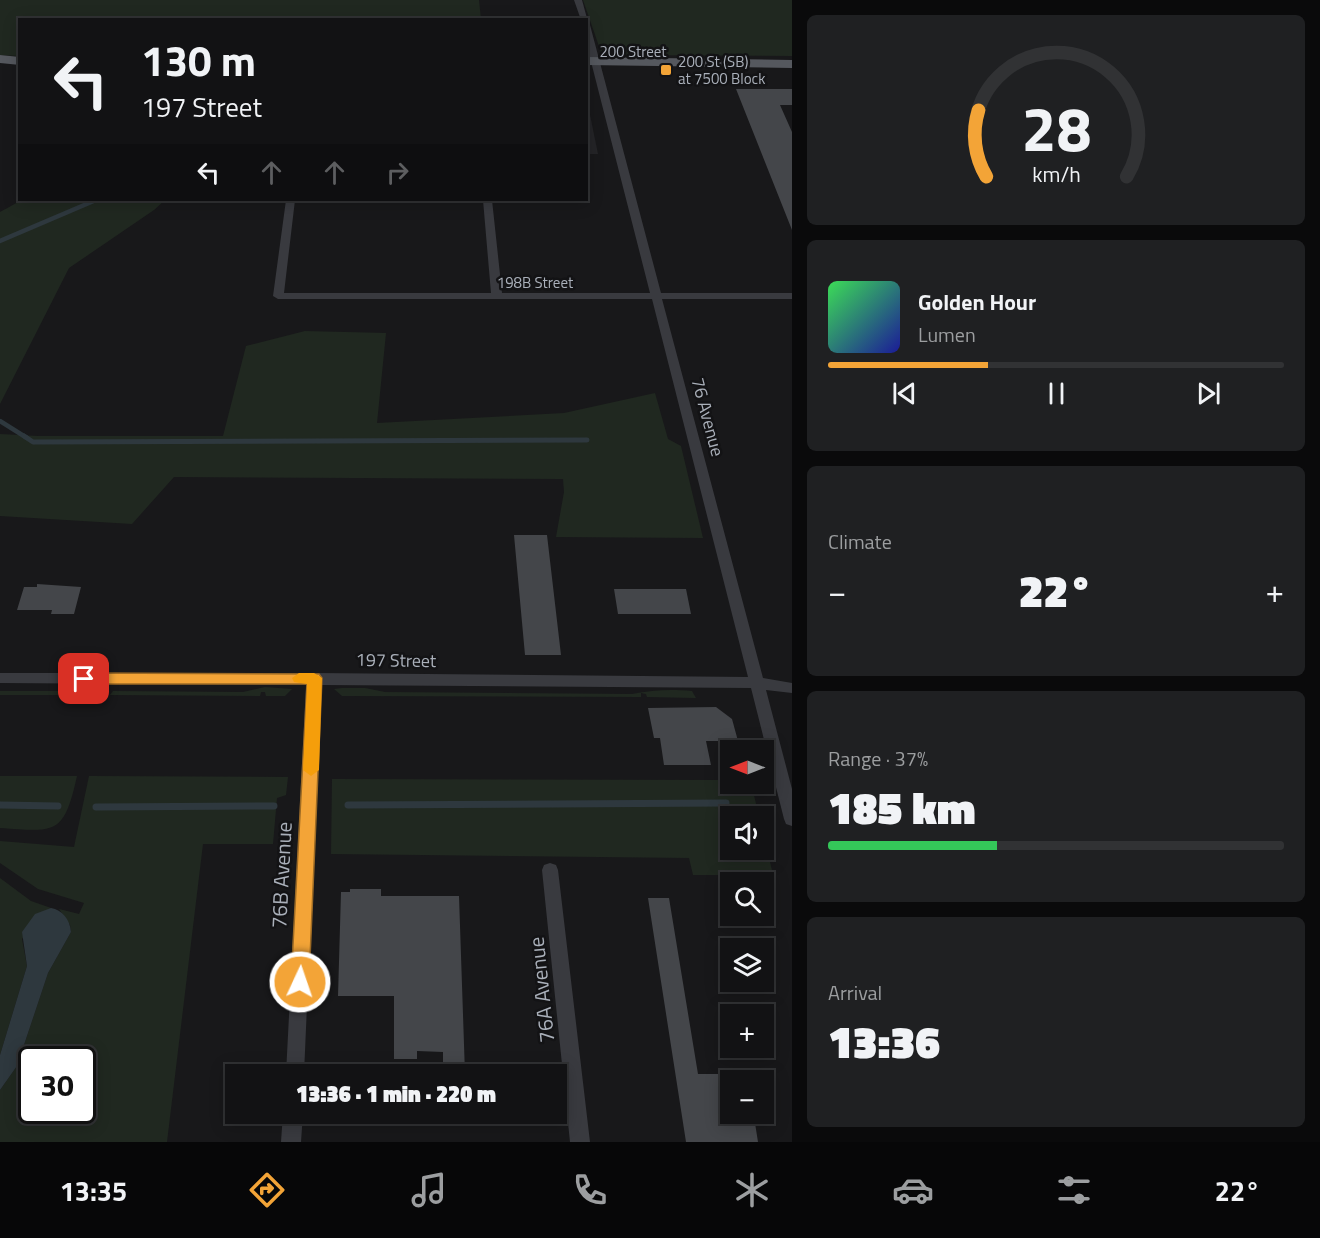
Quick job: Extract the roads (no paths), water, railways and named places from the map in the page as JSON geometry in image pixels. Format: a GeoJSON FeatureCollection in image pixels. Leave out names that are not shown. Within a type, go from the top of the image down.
{"type":"FeatureCollection","features":[{"type":"Feature","properties":{"kind":"main road"},"geometry":{"type":"LineString","coordinates":[[0,59],[18,62]]}},
{"type":"Feature","properties":{"kind":"main road"},"geometry":{"type":"LineString","coordinates":[[0,65],[18,62]]}},
{"type":"Feature","properties":{"kind":"main road","name":"200 Street"},"geometry":{"type":"LineString","coordinates":[[591,64],[701,68],[715,64],[792,64]]}},
{"type":"Feature","properties":{"kind":"street"},"geometry":{"type":"LineString","coordinates":[[578,0],[584,18]]}},
{"type":"Feature","properties":{"kind":"street","name":"76 Avenue"},"geometry":{"type":"LineString","coordinates":[[588,41],[591,64],[657,296],[792,819]]}},
{"type":"Feature","properties":{"kind":"street","name":"198B Street"},"geometry":{"type":"LineString","coordinates":[[290,201],[278,296],[792,297]]}},
{"type":"Feature","properties":{"kind":"street"},"geometry":{"type":"LineString","coordinates":[[487,201],[496,297]]}},
{"type":"Feature","properties":{"kind":"street","name":"197 Street"},"geometry":{"type":"LineString","coordinates":[[0,678],[314,678],[758,683],[792,688]]}},
{"type":"Feature","properties":{"kind":"street","name":"76B Avenue"},"geometry":{"type":"LineString","coordinates":[[295,1064],[314,678]]}},
{"type":"Feature","properties":{"kind":"street","name":"76A Avenue"},"geometry":{"type":"LineString","coordinates":[[550,870],[580,1142]]}},
{"type":"Feature","properties":{"kind":"street"},"geometry":{"type":"LineString","coordinates":[[291,1142],[292,1124]]}},
{"type":"Feature","properties":{"kind":"waterway"},"geometry":{"type":"LineString","coordinates":[[0,241],[94,201]]}},
{"type":"Feature","properties":{"kind":"waterway"},"geometry":{"type":"LineString","coordinates":[[0,421],[27,438]]}},
{"type":"Feature","properties":{"kind":"waterway"},"geometry":{"type":"LineString","coordinates":[[27,438],[33,442],[587,440]]}},
{"type":"Feature","properties":{"kind":"waterway"},"geometry":{"type":"LineString","coordinates":[[348,805],[726,803]]}},
{"type":"Feature","properties":{"kind":"waterway"},"geometry":{"type":"LineString","coordinates":[[0,805],[58,806]]}},
{"type":"Feature","properties":{"kind":"waterway"},"geometry":{"type":"LineString","coordinates":[[96,807],[274,806]]}},
{"type":"Feature","properties":{"kind":"place","name":"200 St (SB) at 7500 Block"},"geometry":{"type":"Point","coordinates":[666,70]}}]}
